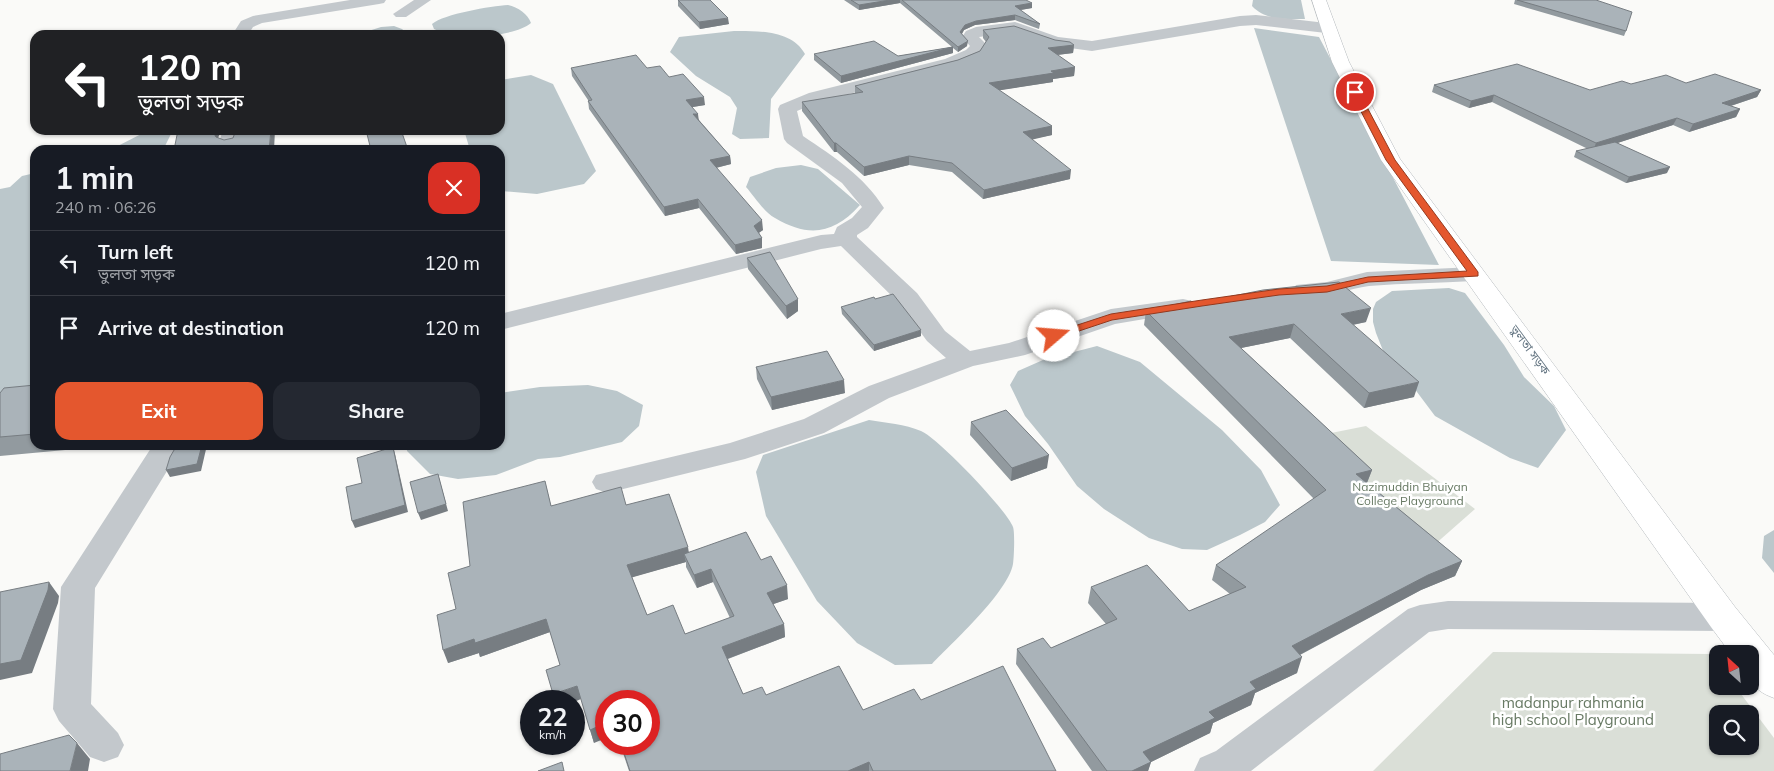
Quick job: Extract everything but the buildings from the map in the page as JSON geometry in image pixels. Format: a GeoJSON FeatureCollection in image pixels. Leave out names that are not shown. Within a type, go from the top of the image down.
{"type":"FeatureCollection","features":[{"type":"Feature","properties":{"kind":"highway","name":"ভুলতা সড়ক"},"geometry":{"type":"LineString","coordinates":[[1319,0],[1326,28],[1362,108],[1391,160],[1723,617],[1774,682]]}},
{"type":"Feature","properties":{"kind":"street"},"geometry":{"type":"LineString","coordinates":[[243,30],[247,24],[258,19],[379,0]]}},
{"type":"Feature","properties":{"kind":"street"},"geometry":{"type":"LineString","coordinates":[[401,14],[424,0]]}},
{"type":"Feature","properties":{"kind":"street"},"geometry":{"type":"LineString","coordinates":[[965,360],[936,336],[908,298],[868,257],[846,239],[845,232],[860,223],[873,208],[868,196],[831,165],[794,139],[787,109],[815,97],[951,63],[972,54],[979,45],[970,37],[972,34],[1000,28],[1015,27],[1055,41],[1092,46],[1240,21],[1256,20],[1326,28]]}},
{"type":"Feature","properties":{"kind":"street"},"geometry":{"type":"LineString","coordinates":[[505,321],[812,245],[846,239]]}},
{"type":"Feature","properties":{"kind":"street"},"geometry":{"type":"LineString","coordinates":[[1279,292],[1327,289],[1368,280],[1474,274]]}},
{"type":"Feature","properties":{"kind":"street"},"geometry":{"type":"LineString","coordinates":[[607,482],[735,452],[814,426],[879,392],[965,360],[1016,348],[1111,317],[1211,302]]}},
{"type":"Feature","properties":{"kind":"street"},"geometry":{"type":"LineString","coordinates":[[104,745],[72,709],[78,587],[165,450]]}},
{"type":"Feature","properties":{"kind":"street"},"geometry":{"type":"LineString","coordinates":[[1214,771],[1230,764],[1420,619],[1448,615],[1723,617]]}},
{"type":"Feature","properties":{"kind":"green space","name":"Nazimuddin Bhuiyan College Playground"},"geometry":{"type":"Polygon","coordinates":[[[1366,426],[1475,509],[1433,546],[1296,440],[1366,426]]]}},
{"type":"Feature","properties":{"kind":"green space","name":"madanpur rahmania high school Playground"},"geometry":{"type":"Polygon","coordinates":[[[1493,652],[1709,654],[1709,695],[1742,695],[1749,705],[1709,705],[1709,755],[1759,755],[1759,718],[1774,738],[1774,771],[1373,771],[1493,652]]]}},
{"type":"Feature","properties":{"kind":"shaded area"},"geometry":{"type":"Polygon","coordinates":[[[1253,0],[1301,0],[1305,19],[1270,17],[1252,6],[1253,0]]]}},
{"type":"Feature","properties":{"kind":"shaded area"},"geometry":{"type":"Polygon","coordinates":[[[508,5],[522,11],[531,23],[505,34],[505,30],[436,30],[432,24],[447,17],[508,5]]]}},
{"type":"Feature","properties":{"kind":"shaded area"},"geometry":{"type":"Polygon","coordinates":[[[394,26],[403,30],[372,30],[394,26]]]}},
{"type":"Feature","properties":{"kind":"shaded area"},"geometry":{"type":"Polygon","coordinates":[[[1254,28],[1319,37],[1439,265],[1331,261],[1254,28]]]}},
{"type":"Feature","properties":{"kind":"shaded area"},"geometry":{"type":"Polygon","coordinates":[[[734,31],[764,32],[783,36],[792,40],[805,54],[771,99],[769,138],[740,139],[732,134],[737,108],[730,97],[696,76],[670,52],[679,37],[734,31]]]}},
{"type":"Feature","properties":{"kind":"shaded area"},"geometry":{"type":"Polygon","coordinates":[[[531,75],[553,84],[596,171],[584,184],[537,194],[505,191],[505,145],[468,145],[466,135],[505,135],[505,79],[531,75]]]}},
{"type":"Feature","properties":{"kind":"shaded area"},"geometry":{"type":"Polygon","coordinates":[[[139,135],[170,135],[166,145],[120,145],[139,135]]]}},
{"type":"Feature","properties":{"kind":"shaded area"},"geometry":{"type":"Polygon","coordinates":[[[801,165],[818,169],[860,205],[841,222],[831,227],[821,230],[810,230],[787,224],[775,218],[763,208],[746,187],[750,177],[776,168],[801,165]]]}},
{"type":"Feature","properties":{"kind":"shaded area"},"geometry":{"type":"Polygon","coordinates":[[[30,174],[30,390],[0,397],[0,189],[10,187],[22,176],[30,174]]]}},
{"type":"Feature","properties":{"kind":"shaded area"},"geometry":{"type":"Polygon","coordinates":[[[1449,288],[1465,293],[1504,345],[1524,377],[1554,406],[1566,430],[1538,468],[1510,458],[1435,416],[1402,372],[1384,353],[1373,322],[1373,309],[1376,302],[1392,291],[1449,288]]]}},
{"type":"Feature","properties":{"kind":"shaded area"},"geometry":{"type":"Polygon","coordinates":[[[1097,346],[1140,362],[1222,430],[1261,470],[1280,505],[1265,522],[1207,550],[1182,549],[1149,538],[1104,509],[1077,486],[1048,444],[1025,416],[1010,385],[1018,371],[1043,360],[1097,346]]]}},
{"type":"Feature","properties":{"kind":"shaded area"},"geometry":{"type":"Polygon","coordinates":[[[588,385],[617,391],[643,405],[639,426],[622,442],[560,457],[538,459],[496,475],[458,479],[430,474],[407,451],[505,450],[505,392],[540,387],[588,385]]]}},
{"type":"Feature","properties":{"kind":"shaded area"},"geometry":{"type":"Polygon","coordinates":[[[869,420],[909,427],[930,436],[956,460],[998,505],[1013,527],[1013,564],[1009,575],[991,602],[932,664],[895,665],[857,643],[817,601],[766,516],[756,472],[763,455],[869,420]]]}},
{"type":"Feature","properties":{"kind":"shaded area"},"geometry":{"type":"Polygon","coordinates":[[[1774,530],[1774,573],[1762,558],[1764,536],[1774,530]]]}},
{"type":"Feature","properties":{"kind":"route"},"geometry":{"type":"LineString","coordinates":[[1054,336],[1111,317],[1202,303],[1279,292],[1327,289],[1368,280],[1423,275],[1474,274],[1391,160],[1355,92]]}}]}
